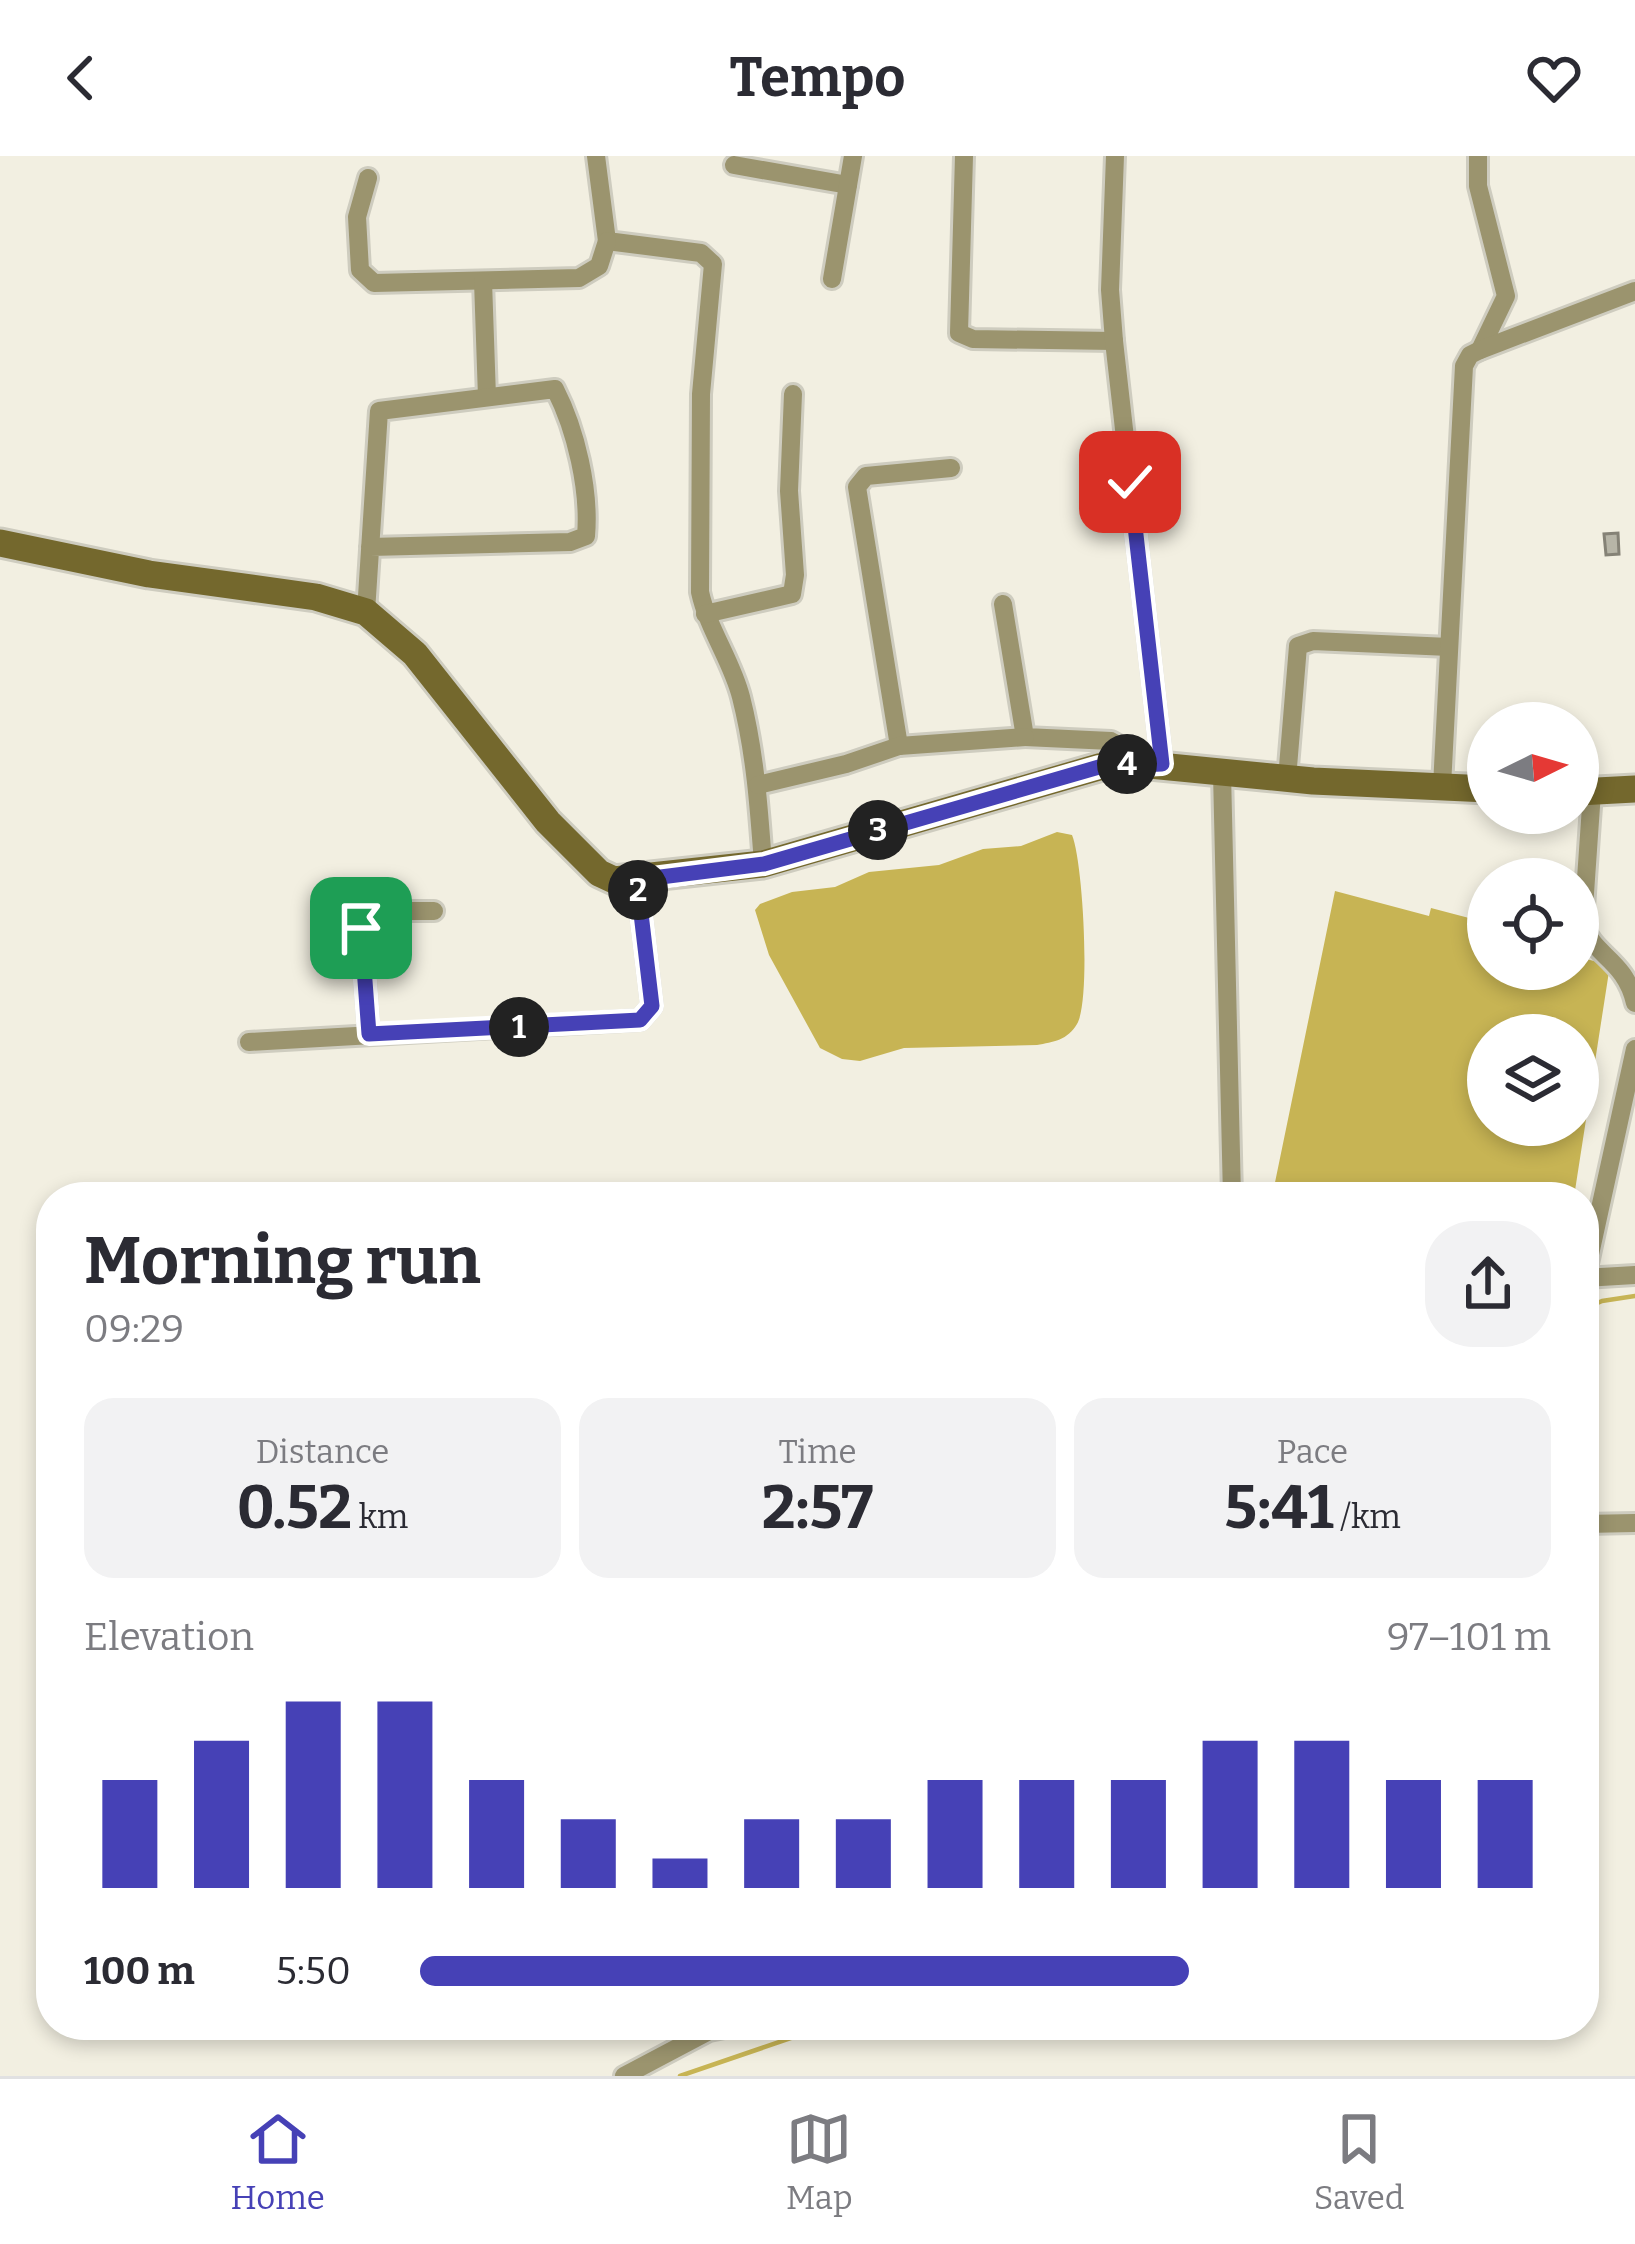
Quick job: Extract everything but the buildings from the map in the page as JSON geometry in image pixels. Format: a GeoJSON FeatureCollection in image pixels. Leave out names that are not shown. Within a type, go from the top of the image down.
{"type":"FeatureCollection","features":[{"type":"Feature","properties":{"kind":"main road"},"geometry":{"type":"LineString","coordinates":[[0,543],[148,574],[316,597],[366,612],[416,654],[548,822],[584,859],[614,880],[764,864],[1099,767],[1129,763],[1287,779],[1467,788]]}},
{"type":"Feature","properties":{"kind":"main road"},"geometry":{"type":"LineString","coordinates":[[1599,791],[1635,787]]}},
{"type":"Feature","properties":{"kind":"street"},"geometry":{"type":"LineString","coordinates":[[368,178],[357,217],[364,277],[388,284],[579,278],[599,266],[607,241],[596,156]]}},
{"type":"Feature","properties":{"kind":"street"},"geometry":{"type":"LineString","coordinates":[[832,279],[853,156]]}},
{"type":"Feature","properties":{"kind":"street"},"geometry":{"type":"LineString","coordinates":[[964,156],[959,333],[973,339],[1114,341]]}},
{"type":"Feature","properties":{"kind":"street"},"geometry":{"type":"LineString","coordinates":[[1115,156],[1110,290],[1162,764]]}},
{"type":"Feature","properties":{"kind":"street"},"geometry":{"type":"LineString","coordinates":[[1442,786],[1463,366],[1480,350],[1506,296],[1478,186],[1478,156]]}},
{"type":"Feature","properties":{"kind":"street"},"geometry":{"type":"LineString","coordinates":[[734,165],[848,185]]}},
{"type":"Feature","properties":{"kind":"street"},"geometry":{"type":"LineString","coordinates":[[607,241],[701,253],[712,264],[701,394],[700,592],[740,692],[758,785],[764,864]]}},
{"type":"Feature","properties":{"kind":"street"},"geometry":{"type":"LineString","coordinates":[[483,281],[487,397]]}},
{"type":"Feature","properties":{"kind":"street"},"geometry":{"type":"LineString","coordinates":[[1480,350],[1635,291]]}},
{"type":"Feature","properties":{"kind":"street"},"geometry":{"type":"LineString","coordinates":[[366,612],[370,547],[379,411],[555,389],[585,489],[586,536],[570,542],[370,547]]}},
{"type":"Feature","properties":{"kind":"street"},"geometry":{"type":"LineString","coordinates":[[705,614],[792,594],[795,575],[788,490],[793,394]]}},
{"type":"Feature","properties":{"kind":"street"},"geometry":{"type":"LineString","coordinates":[[898,746],[857,487],[866,476],[951,468]]}},
{"type":"Feature","properties":{"kind":"street"},"geometry":{"type":"LineString","coordinates":[[1003,604],[1025,737]]}},
{"type":"Feature","properties":{"kind":"street"},"geometry":{"type":"LineString","coordinates":[[1287,779],[1298,646],[1313,641],[1449,647]]}},
{"type":"Feature","properties":{"kind":"street"},"geometry":{"type":"LineString","coordinates":[[758,785],[898,746],[1025,737],[1111,741],[1120,746],[1129,763]]}},
{"type":"Feature","properties":{"kind":"street"},"geometry":{"type":"LineString","coordinates":[[1222,773],[1232,1182]]}},
{"type":"Feature","properties":{"kind":"street"},"geometry":{"type":"LineString","coordinates":[[1585,834],[1586,935],[1624,973],[1635,1003]]}},
{"type":"Feature","properties":{"kind":"street"},"geometry":{"type":"LineString","coordinates":[[249,1042],[640,1020],[652,1006],[637,880]]}},
{"type":"Feature","properties":{"kind":"street"},"geometry":{"type":"LineString","coordinates":[[369,1034],[361,928],[365,916],[374,911],[434,910]]}},
{"type":"Feature","properties":{"kind":"street"},"geometry":{"type":"LineString","coordinates":[[1599,1214],[1635,1049]]}},
{"type":"Feature","properties":{"kind":"street"},"geometry":{"type":"LineString","coordinates":[[1599,1277],[1635,1275]]}},
{"type":"Feature","properties":{"kind":"street"},"geometry":{"type":"LineString","coordinates":[[1599,1524],[1635,1523]]}},
{"type":"Feature","properties":{"kind":"street"},"geometry":{"type":"LineString","coordinates":[[624,2076],[692,2040]]}},
{"type":"Feature","properties":{"kind":"shaded area"},"geometry":{"type":"Polygon","coordinates":[[[1057,832],[1072,835],[1082,900],[1084,988],[1077,1024],[1069,1034],[1037,1045],[904,1048],[860,1061],[842,1059],[820,1048],[769,955],[755,910],[760,904],[792,892],[835,887],[869,872],[939,865],[983,849],[1021,846],[1057,832]]]}},
{"type":"Feature","properties":{"kind":"shaded area"},"geometry":{"type":"Polygon","coordinates":[[[1335,891],[1429,916],[1431,908],[1467,917],[1467,990],[1599,990],[1599,962],[1610,965],[1599,1036],[1599,1014],[1467,1014],[1467,1146],[1582,1146],[1576,1182],[1275,1182],[1335,891]]]}},
{"type":"Feature","properties":{"kind":"waterway"},"geometry":{"type":"LineString","coordinates":[[1599,1302],[1635,1296]]}},
{"type":"Feature","properties":{"kind":"waterway"},"geometry":{"type":"LineString","coordinates":[[680,2076],[785,2040]]}},
{"type":"Feature","properties":{"kind":"route"},"geometry":{"type":"LineString","coordinates":[[361,928],[369,1034],[640,1020],[652,1006],[637,880],[764,864],[1099,767],[1162,764],[1130,482]]}}]}
